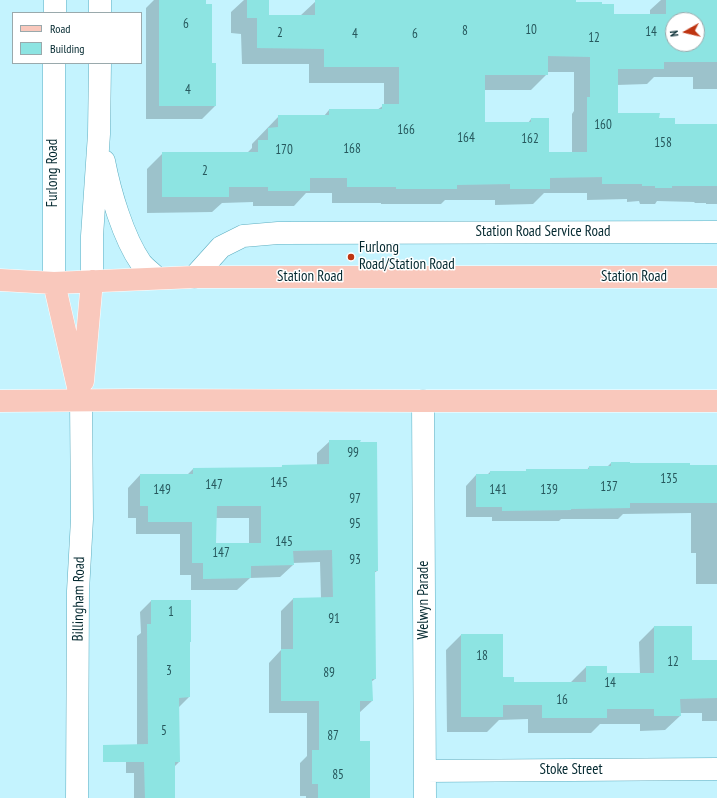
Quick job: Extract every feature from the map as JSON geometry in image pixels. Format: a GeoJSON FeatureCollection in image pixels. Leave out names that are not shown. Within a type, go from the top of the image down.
{"type":"FeatureCollection","features":[{"type":"Feature","properties":{"kind":"main road","name":"Station Road"},"geometry":{"type":"LineString","coordinates":[[0,280],[54,282],[194,277],[717,276]]}},
{"type":"Feature","properties":{"kind":"main road"},"geometry":{"type":"LineString","coordinates":[[81,400],[92,281]]}},
{"type":"Feature","properties":{"kind":"main road"},"geometry":{"type":"LineString","coordinates":[[54,282],[81,400]]}},
{"type":"Feature","properties":{"kind":"main road"},"geometry":{"type":"LineString","coordinates":[[0,401],[717,401]]}},
{"type":"Feature","properties":{"kind":"street"},"geometry":{"type":"LineString","coordinates":[[54,12],[55,0]]}},
{"type":"Feature","properties":{"kind":"street"},"geometry":{"type":"LineString","coordinates":[[100,0],[100,12]]}},
{"type":"Feature","properties":{"kind":"street","name":"Furlong Road"},"geometry":{"type":"LineString","coordinates":[[54,64],[54,282]]}},
{"type":"Feature","properties":{"kind":"street"},"geometry":{"type":"LineString","coordinates":[[92,281],[92,236],[99,134],[100,64]]}},
{"type":"Feature","properties":{"kind":"street"},"geometry":{"type":"LineString","coordinates":[[99,134],[107,178],[130,244],[142,264],[157,278]]}},
{"type":"Feature","properties":{"kind":"street","name":"Station Road Service Road"},"geometry":{"type":"LineString","coordinates":[[194,277],[221,247],[243,236],[278,233],[717,232]]}},
{"type":"Feature","properties":{"kind":"street","name":"Billingham Road"},"geometry":{"type":"LineString","coordinates":[[77,798],[78,591],[82,519],[81,400]]}},
{"type":"Feature","properties":{"kind":"street","name":"Welwyn Parade"},"geometry":{"type":"LineString","coordinates":[[423,402],[425,798]]}},
{"type":"Feature","properties":{"kind":"street","name":"Stoke Street"},"geometry":{"type":"LineString","coordinates":[[425,771],[717,769]]}},
{"type":"Feature","properties":{"kind":"building"},"geometry":{"type":"Polygon","coordinates":[[[159,0],[206,0],[206,4],[212,4],[212,63],[216,63],[216,106],[159,106],[159,0]]]}},
{"type":"Feature","properties":{"kind":"building"},"geometry":{"type":"Polygon","coordinates":[[[247,0],[269,0],[269,15],[315,15],[315,0],[576,0],[576,2],[602,2],[602,4],[614,4],[614,14],[665,14],[665,52],[705,52],[705,12],[666,12],[666,0],[717,0],[717,62],[664,62],[664,69],[618,69],[618,113],[660,113],[659,118],[675,118],[675,124],[717,124],[717,186],[672,186],[672,188],[655,188],[655,186],[642,186],[642,184],[602,184],[602,177],[550,178],[550,189],[510,189],[510,184],[457,185],[457,189],[396,189],[396,187],[347,187],[347,178],[310,178],[310,191],[268,191],[268,187],[229,187],[229,197],[162,197],[162,152],[258,152],[258,140],[268,140],[268,128],[278,127],[278,115],[329,115],[329,109],[382,109],[382,104],[399,104],[399,67],[324,67],[324,49],[257,48],[257,18],[247,18],[247,0]],[[548,56],[548,75],[485,75],[485,122],[531,122],[531,118],[549,118],[549,152],[587,152],[587,97],[590,97],[590,57],[548,56]]]}},
{"type":"Feature","properties":{"kind":"building"},"geometry":{"type":"Polygon","coordinates":[[[329,440],[361,440],[360,442],[377,442],[378,571],[375,571],[376,679],[372,679],[373,701],[360,701],[360,741],[370,741],[370,798],[318,798],[318,784],[312,784],[312,750],[319,750],[319,701],[281,701],[281,649],[293,649],[293,598],[333,597],[332,550],[293,551],[294,565],[251,566],[251,578],[203,579],[203,563],[192,563],[192,522],[148,522],[148,506],[140,506],[140,474],[193,474],[193,468],[282,467],[282,465],[329,464],[329,440]],[[217,506],[216,543],[261,543],[261,506],[217,506]]]}},
{"type":"Feature","properties":{"kind":"building"},"geometry":{"type":"Polygon","coordinates":[[[611,462],[690,463],[690,465],[717,465],[717,503],[630,503],[630,508],[571,510],[502,511],[502,507],[476,507],[476,474],[490,474],[490,471],[526,471],[526,469],[589,469],[589,466],[611,466],[611,462]]]}},
{"type":"Feature","properties":{"kind":"building"},"geometry":{"type":"Polygon","coordinates":[[[151,600],[191,600],[190,697],[179,698],[180,762],[175,762],[175,798],[145,798],[144,762],[103,762],[103,745],[148,744],[147,624],[151,624],[151,600]]]}},
{"type":"Feature","properties":{"kind":"building"},"geometry":{"type":"Polygon","coordinates":[[[654,626],[692,626],[692,660],[717,660],[717,698],[680,699],[681,716],[654,716],[654,709],[607,709],[607,718],[542,718],[542,705],[503,705],[503,717],[461,717],[461,634],[503,634],[503,677],[514,677],[514,682],[586,682],[586,666],[607,666],[607,673],[654,673],[654,626]]]}},
{"type":"Feature","properties":{"kind":"place","name":"Furlong Road/Station Road"},"geometry":{"type":"Point","coordinates":[351,257]}}]}
